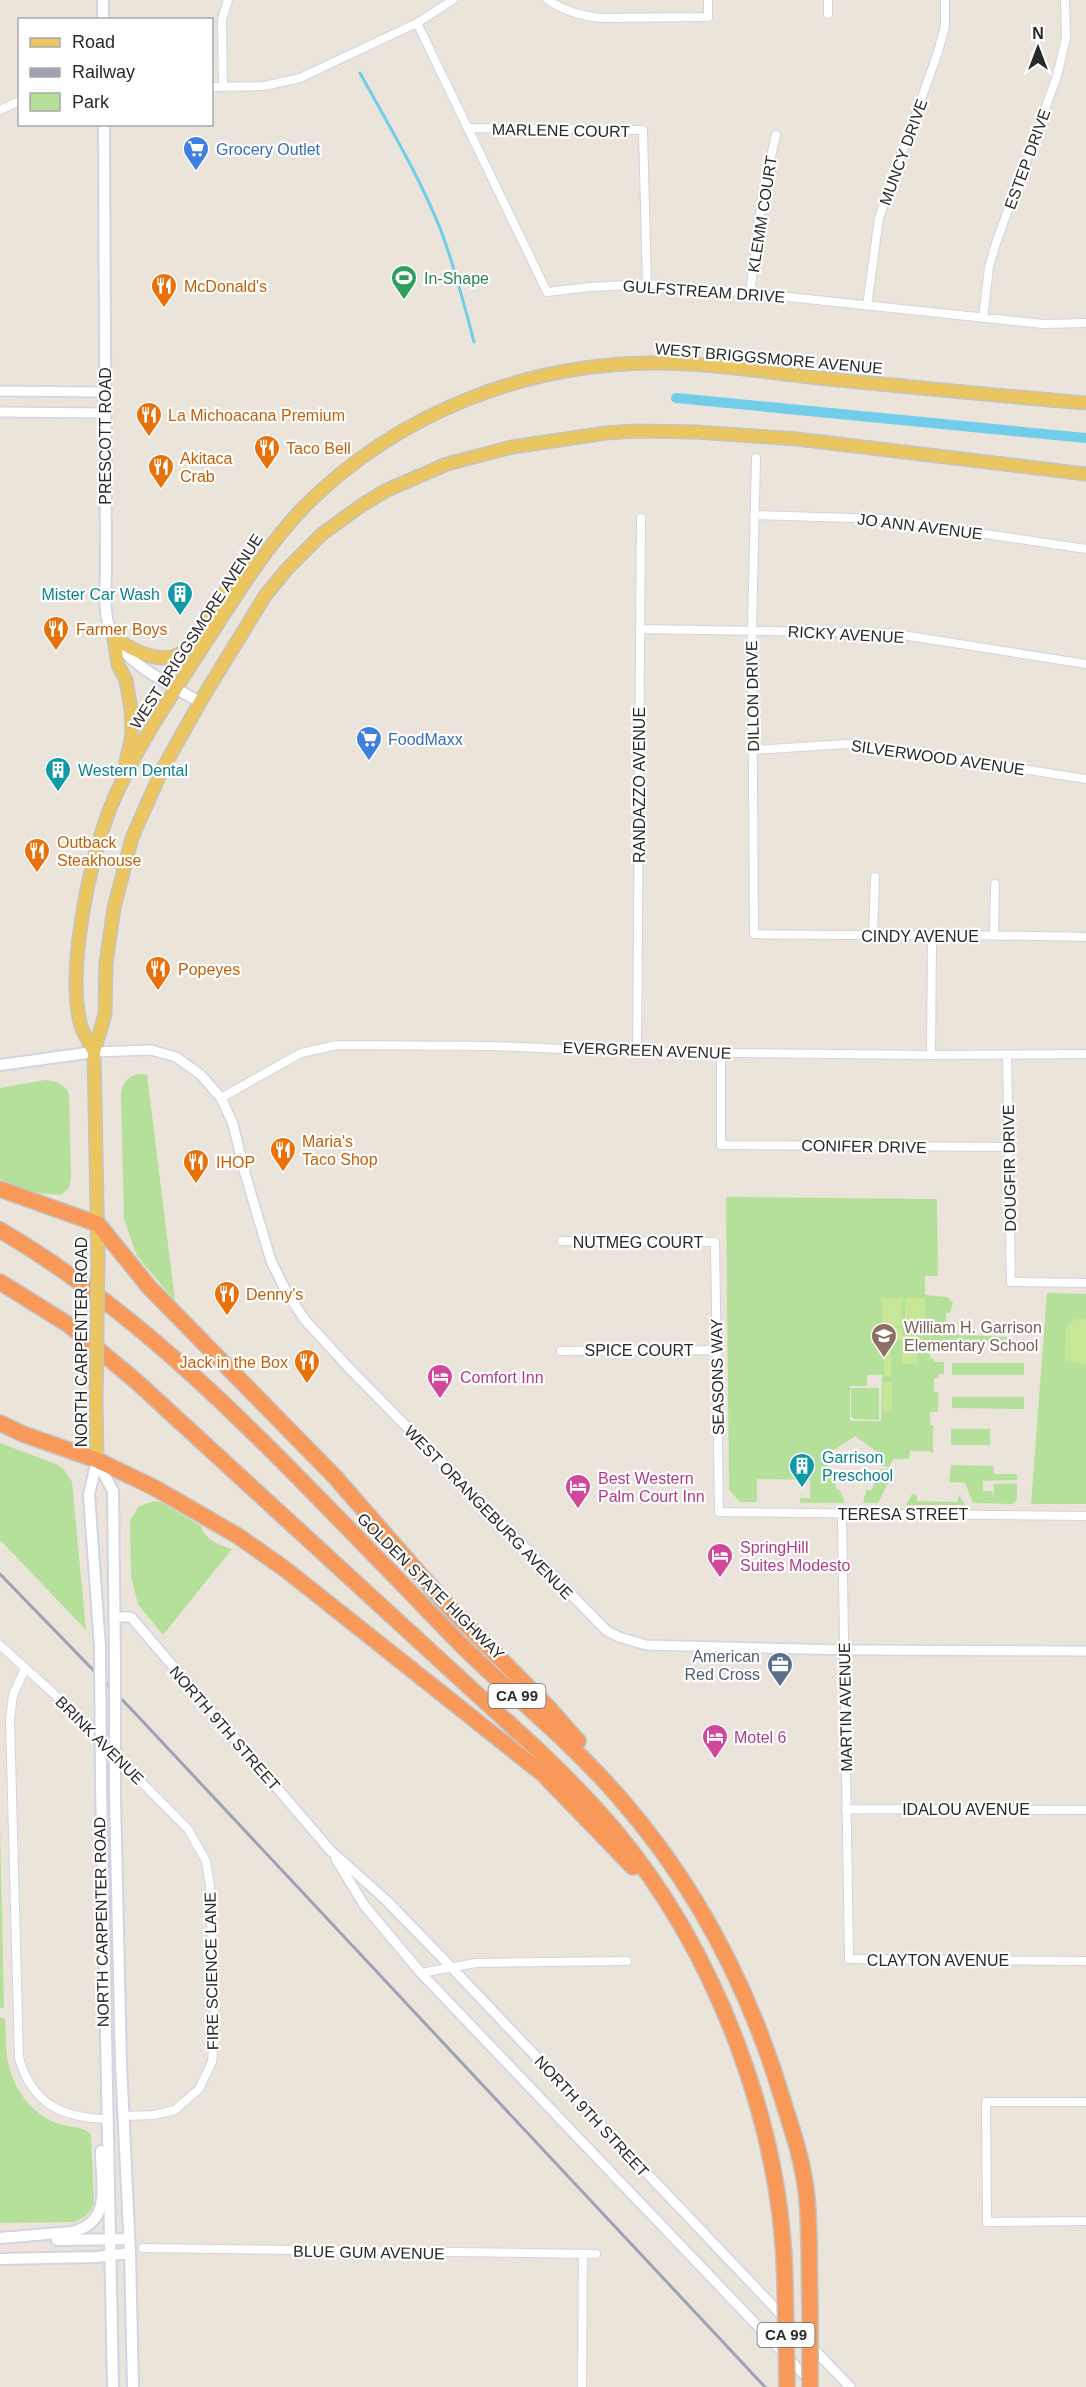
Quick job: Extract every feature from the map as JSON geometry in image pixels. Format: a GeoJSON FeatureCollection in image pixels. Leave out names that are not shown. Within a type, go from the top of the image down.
{"type":"FeatureCollection","features":[{"type":"Feature","properties":{"kind":"highway"},"geometry":{"type":"LineString","coordinates":[[0,1189],[98,1224],[149,1287],[335,1477],[445,1603],[547,1706],[596,1761],[646,1829]]}},
{"type":"Feature","properties":{"kind":"highway","name":"GOLDEN STATE HIGHWAY"},"geometry":{"type":"LineString","coordinates":[[0,1230],[36,1251],[170,1354],[340,1520],[481,1664],[588,1763],[646,1829],[671,1863],[734,1970],[774,2070],[800,2158],[807,2198],[810,2387]]}},
{"type":"Feature","properties":{"kind":"highway","name":"CA 99"},"geometry":{"type":"LineString","coordinates":[[0,1282],[69,1325],[137,1382],[539,1751],[582,1792],[619,1834],[662,1897],[711,1985],[749,2078],[770,2156],[777,2196],[785,2282],[787,2387]]}},
{"type":"Feature","properties":{"kind":"highway"},"geometry":{"type":"LineString","coordinates":[[0,1423],[23,1434],[97,1460],[155,1488],[238,1536],[324,1598],[543,1774],[662,1897]]}},
{"type":"Feature","properties":{"kind":"main road"},"geometry":{"type":"LineString","coordinates":[[103,0],[103,18]]}},
{"type":"Feature","properties":{"kind":"main road","name":"PRESCOTT ROAD"},"geometry":{"type":"LineString","coordinates":[[104,126],[107,616],[114,638],[133,660],[200,702]]}},
{"type":"Feature","properties":{"kind":"main road","name":"WEST BRIGGSMORE AVENUE"},"geometry":{"type":"LineString","coordinates":[[94,1052],[81,1027],[78,991],[79,948],[84,905],[100,837],[120,784],[176,688],[272,544],[306,506],[359,459],[412,425],[480,394],[555,372],[621,364],[691,365],[1086,403]]}},
{"type":"Feature","properties":{"kind":"main road","name":"WEST BRIGGSMORE AVENUE"},"geometry":{"type":"LineString","coordinates":[[98,1224],[94,1052],[105,1014],[106,963],[114,908],[132,838],[161,771],[265,596],[287,569],[322,534],[387,490],[447,464],[478,455],[606,433],[670,430],[797,439],[1086,474]]}},
{"type":"Feature","properties":{"kind":"main road"},"geometry":{"type":"LineString","coordinates":[[114,638],[135,652],[152,657],[167,658],[181,654],[196,639],[232,582],[272,544]]}},
{"type":"Feature","properties":{"kind":"main road"},"geometry":{"type":"LineString","coordinates":[[114,638],[118,665],[126,680],[132,709],[131,743],[120,784]]}},
{"type":"Feature","properties":{"kind":"main road"},"geometry":{"type":"LineString","coordinates":[[0,1065],[94,1052]]}},
{"type":"Feature","properties":{"kind":"main road","name":"NORTH CARPENTER ROAD"},"geometry":{"type":"LineString","coordinates":[[98,1224],[97,1460],[88,1495],[100,1647],[113,2387]]}},
{"type":"Feature","properties":{"kind":"main road","name":"NORTH CARPENTER ROAD"},"geometry":{"type":"LineString","coordinates":[[97,1460],[112,1491],[116,1617],[115,1797],[133,2387]]}},
{"type":"Feature","properties":{"kind":"main road"},"geometry":{"type":"LineString","coordinates":[[0,2239],[71,2232],[94,2222],[99,2216],[101,2206],[101,2142],[107,2119]]}},
{"type":"Feature","properties":{"kind":"main road"},"geometry":{"type":"LineString","coordinates":[[0,2239],[129,2239]]}},
{"type":"Feature","properties":{"kind":"main road","name":"BLUE GUM AVENUE"},"geometry":{"type":"LineString","coordinates":[[0,2259],[110,2256],[130,2253]]}},
{"type":"Feature","properties":{"kind":"street"},"geometry":{"type":"LineString","coordinates":[[223,87],[222,20],[228,0]]}},
{"type":"Feature","properties":{"kind":"street"},"geometry":{"type":"LineString","coordinates":[[213,87],[264,86],[300,78],[417,23],[453,0]]}},
{"type":"Feature","properties":{"kind":"street"},"geometry":{"type":"LineString","coordinates":[[548,0],[568,11],[601,18],[708,16],[708,0]]}},
{"type":"Feature","properties":{"kind":"street"},"geometry":{"type":"LineString","coordinates":[[828,0],[828,14]]}},
{"type":"Feature","properties":{"kind":"street","name":"MUNCY DRIVE"},"geometry":{"type":"LineString","coordinates":[[867,306],[879,218],[938,52],[945,26],[945,0]]}},
{"type":"Feature","properties":{"kind":"street","name":"ESTEP DRIVE"},"geometry":{"type":"LineString","coordinates":[[983,318],[989,267],[996,243],[1058,76],[1066,38],[1065,0]]}},
{"type":"Feature","properties":{"kind":"street","name":"GULFSTREAM DRIVE"},"geometry":{"type":"LineString","coordinates":[[417,23],[548,292],[647,284],[1043,324],[1086,323]]}},
{"type":"Feature","properties":{"kind":"street"},"geometry":{"type":"LineString","coordinates":[[0,110],[18,102]]}},
{"type":"Feature","properties":{"kind":"street","name":"MARLENE COURT"},"geometry":{"type":"LineString","coordinates":[[470,129],[643,130],[647,284]]}},
{"type":"Feature","properties":{"kind":"street","name":"KLEMM COURT"},"geometry":{"type":"LineString","coordinates":[[750,293],[763,190],[776,135]]}},
{"type":"Feature","properties":{"kind":"street"},"geometry":{"type":"LineString","coordinates":[[0,391],[105,392]]}},
{"type":"Feature","properties":{"kind":"street"},"geometry":{"type":"LineString","coordinates":[[0,412],[105,413]]}},
{"type":"Feature","properties":{"kind":"street","name":"DILLON DRIVE"},"geometry":{"type":"LineString","coordinates":[[754,934],[752,630],[756,458]]}},
{"type":"Feature","properties":{"kind":"street","name":"JO ANN AVENUE"},"geometry":{"type":"LineString","coordinates":[[754,515],[885,519],[1086,549]]}},
{"type":"Feature","properties":{"kind":"street","name":"RANDAZZO AVENUE"},"geometry":{"type":"LineString","coordinates":[[637,1052],[641,518]]}},
{"type":"Feature","properties":{"kind":"street","name":"RICKY AVENUE"},"geometry":{"type":"LineString","coordinates":[[640,629],[890,633],[1086,664]]}},
{"type":"Feature","properties":{"kind":"street","name":"SILVERWOOD AVENUE"},"geometry":{"type":"LineString","coordinates":[[753,750],[847,744],[889,748],[1086,779]]}},
{"type":"Feature","properties":{"kind":"street"},"geometry":{"type":"LineString","coordinates":[[873,936],[875,877]]}},
{"type":"Feature","properties":{"kind":"street"},"geometry":{"type":"LineString","coordinates":[[994,935],[995,884]]}},
{"type":"Feature","properties":{"kind":"street","name":"CINDY AVENUE"},"geometry":{"type":"LineString","coordinates":[[754,934],[932,937],[994,935],[1086,938]]}},
{"type":"Feature","properties":{"kind":"street"},"geometry":{"type":"LineString","coordinates":[[931,1055],[932,937]]}},
{"type":"Feature","properties":{"kind":"street","name":"EVERGREEN AVENUE"},"geometry":{"type":"LineString","coordinates":[[221,1098],[301,1053],[318,1047],[337,1045],[493,1046],[637,1052],[1086,1054]]}},
{"type":"Feature","properties":{"kind":"street","name":"WEST ORANGEBURG AVENUE"},"geometry":{"type":"LineString","coordinates":[[94,1052],[151,1050],[176,1057],[201,1075],[221,1098],[233,1124],[271,1261],[287,1293],[305,1320],[594,1620],[619,1637],[646,1645],[844,1650],[1086,1651]]}},
{"type":"Feature","properties":{"kind":"street","name":"CONIFER DRIVE"},"geometry":{"type":"LineString","coordinates":[[721,1053],[721,1145],[1008,1147]]}},
{"type":"Feature","properties":{"kind":"street","name":"DOUGFIR DRIVE"},"geometry":{"type":"LineString","coordinates":[[1007,1055],[1011,1282],[1086,1283]]}},
{"type":"Feature","properties":{"kind":"street","name":"NUTMEG COURT"},"geometry":{"type":"LineString","coordinates":[[562,1241],[715,1242]]}},
{"type":"Feature","properties":{"kind":"street","name":"SEASONS WAY"},"geometry":{"type":"LineString","coordinates":[[715,1242],[719,1512]]}},
{"type":"Feature","properties":{"kind":"street","name":"SPICE COURT"},"geometry":{"type":"LineString","coordinates":[[561,1351],[716,1350]]}},
{"type":"Feature","properties":{"kind":"street","name":"TERESA STREET"},"geometry":{"type":"LineString","coordinates":[[719,1512],[1086,1516]]}},
{"type":"Feature","properties":{"kind":"street","name":"MARTIN AVENUE"},"geometry":{"type":"LineString","coordinates":[[842,1514],[847,1901]]}},
{"type":"Feature","properties":{"kind":"street","name":"NORTH 9TH STREET"},"geometry":{"type":"LineString","coordinates":[[116,1617],[130,1617],[330,1850],[386,1900],[452,1968],[850,2387]]}},
{"type":"Feature","properties":{"kind":"street","name":"BRINK AVENUE"},"geometry":{"type":"LineString","coordinates":[[0,1645],[104,1745],[188,1829],[195,1839]]}},
{"type":"Feature","properties":{"kind":"street"},"geometry":{"type":"LineString","coordinates":[[25,1669],[13,1695],[10,1719],[19,2058],[31,2087],[57,2110],[71,2116],[107,2119]]}},
{"type":"Feature","properties":{"kind":"street","name":"IDALOU AVENUE"},"geometry":{"type":"LineString","coordinates":[[846,1809],[1086,1810]]}},
{"type":"Feature","properties":{"kind":"street","name":"FIRE SCIENCE LANE"},"geometry":{"type":"LineString","coordinates":[[123,2116],[154,2115],[175,2110],[199,2089],[212,2062],[215,2033],[210,1886],[206,1861],[195,1839]]}},
{"type":"Feature","properties":{"kind":"street","name":"NORTH 9TH STREET"},"geometry":{"type":"LineString","coordinates":[[330,1850],[364,1905],[421,1973],[816,2387]]}},
{"type":"Feature","properties":{"kind":"street","name":"CLAYTON AVENUE"},"geometry":{"type":"LineString","coordinates":[[847,1901],[849,1959],[1086,1961]]}},
{"type":"Feature","properties":{"kind":"street"},"geometry":{"type":"LineString","coordinates":[[421,1973],[476,1963],[627,1961]]}},
{"type":"Feature","properties":{"kind":"street"},"geometry":{"type":"LineString","coordinates":[[1086,2102],[986,2102],[987,2222],[1086,2221]]}},
{"type":"Feature","properties":{"kind":"street"},"geometry":{"type":"LineString","coordinates":[[129,2239],[143,2248]]}},
{"type":"Feature","properties":{"kind":"street","name":"BLUE GUM AVENUE"},"geometry":{"type":"LineString","coordinates":[[130,2253],[143,2248],[596,2254]]}},
{"type":"Feature","properties":{"kind":"street"},"geometry":{"type":"LineString","coordinates":[[582,2387],[583,2254]]}},
{"type":"Feature","properties":{"kind":"green space"},"geometry":{"type":"Polygon","coordinates":[[[138,1074],[147,1075],[175,1301],[137,1256],[124,1219],[121,1095],[126,1081],[138,1074]]]}},
{"type":"Feature","properties":{"kind":"green space"},"geometry":{"type":"Polygon","coordinates":[[[45,1080],[60,1084],[69,1094],[71,1178],[69,1188],[61,1195],[31,1192],[0,1179],[0,1088],[45,1080]]]}},
{"type":"Feature","properties":{"kind":"green space","name":"William H. Garrison Elementary School"},"geometry":{"type":"Polygon","coordinates":[[[726,1197],[937,1199],[938,1276],[925,1276],[925,1295],[947,1297],[953,1303],[950,1313],[946,1313],[946,1322],[950,1323],[948,1334],[1008,1337],[1008,1343],[940,1342],[939,1345],[930,1346],[930,1358],[934,1359],[934,1362],[944,1362],[944,1374],[939,1374],[938,1378],[934,1379],[934,1392],[938,1392],[938,1412],[930,1412],[930,1425],[933,1425],[933,1454],[930,1451],[910,1451],[909,1459],[893,1459],[889,1467],[881,1466],[884,1457],[855,1436],[825,1456],[837,1490],[840,1490],[845,1503],[800,1503],[800,1498],[810,1498],[810,1480],[757,1479],[757,1502],[740,1502],[729,1490],[726,1197]],[[867,1375],[867,1386],[850,1386],[850,1421],[881,1421],[882,1375],[867,1375]]]}},
{"type":"Feature","properties":{"kind":"green space"},"geometry":{"type":"Polygon","coordinates":[[[1047,1293],[1086,1294],[1086,1504],[1031,1504],[1047,1293]]]}},
{"type":"Feature","properties":{"kind":"green space"},"geometry":{"type":"Polygon","coordinates":[[[882,1298],[902,1298],[901,1326],[882,1326],[882,1298]]]}},
{"type":"Feature","properties":{"kind":"green space"},"geometry":{"type":"Polygon","coordinates":[[[905,1298],[925,1298],[925,1326],[905,1326],[905,1298]]]}},
{"type":"Feature","properties":{"kind":"green space"},"geometry":{"type":"Polygon","coordinates":[[[1075,1319],[1086,1319],[1086,1365],[1065,1360],[1066,1327],[1075,1319]]]}},
{"type":"Feature","properties":{"kind":"green space"},"geometry":{"type":"Polygon","coordinates":[[[882,1328],[901,1328],[902,1336],[917,1336],[917,1364],[902,1364],[902,1341],[882,1341],[882,1328]]]}},
{"type":"Feature","properties":{"kind":"green space"},"geometry":{"type":"Polygon","coordinates":[[[884,1342],[891,1342],[891,1376],[884,1376],[884,1342]]]}},
{"type":"Feature","properties":{"kind":"green space"},"geometry":{"type":"Polygon","coordinates":[[[952,1363],[1024,1363],[1024,1375],[952,1375],[952,1363]]]}},
{"type":"Feature","properties":{"kind":"green space"},"geometry":{"type":"Polygon","coordinates":[[[883,1382],[892,1382],[892,1411],[883,1411],[883,1382]]]}},
{"type":"Feature","properties":{"kind":"green space"},"geometry":{"type":"Polygon","coordinates":[[[851,1388],[879,1388],[879,1420],[854,1419],[851,1416],[851,1388]]]}},
{"type":"Feature","properties":{"kind":"green space"},"geometry":{"type":"Polygon","coordinates":[[[952,1397],[1024,1397],[1024,1409],[952,1408],[952,1397]]]}},
{"type":"Feature","properties":{"kind":"green space"},"geometry":{"type":"Polygon","coordinates":[[[951,1429],[990,1429],[990,1445],[951,1445],[951,1429]]]}},
{"type":"Feature","properties":{"kind":"green space"},"geometry":{"type":"Polygon","coordinates":[[[0,1443],[56,1464],[64,1469],[72,1482],[86,1630],[0,1540],[0,1443]]]}},
{"type":"Feature","properties":{"kind":"green space"},"geometry":{"type":"Polygon","coordinates":[[[951,1465],[993,1466],[994,1474],[1017,1474],[1017,1480],[983,1481],[983,1491],[992,1491],[993,1499],[994,1484],[1017,1483],[1017,1499],[1013,1504],[973,1503],[965,1483],[949,1482],[951,1465]]]}},
{"type":"Feature","properties":{"kind":"green space"},"geometry":{"type":"Polygon","coordinates":[[[880,1469],[895,1469],[878,1503],[863,1503],[866,1490],[872,1490],[880,1469]]]}},
{"type":"Feature","properties":{"kind":"green space"},"geometry":{"type":"Polygon","coordinates":[[[912,1494],[917,1495],[917,1501],[957,1502],[959,1495],[965,1505],[906,1505],[912,1494]]]}},
{"type":"Feature","properties":{"kind":"green space"},"geometry":{"type":"Polygon","coordinates":[[[154,1501],[161,1502],[201,1526],[209,1538],[232,1549],[163,1635],[138,1604],[131,1576],[130,1521],[138,1507],[154,1501]]]}},
{"type":"Feature","properties":{"kind":"green space"},"geometry":{"type":"Polygon","coordinates":[[[0,1825],[4,2008],[0,2008],[0,1825]]]}},
{"type":"Feature","properties":{"kind":"green space"},"geometry":{"type":"Polygon","coordinates":[[[0,2017],[5,2019],[6,2051],[10,2072],[24,2099],[47,2119],[84,2129],[91,2134],[94,2202],[87,2215],[74,2222],[0,2223],[0,2017]]]}},
{"type":"Feature","properties":{"kind":"waterway"},"geometry":{"type":"LineString","coordinates":[[360,73],[412,169],[440,228],[474,342]]}},
{"type":"Feature","properties":{"kind":"waterway"},"geometry":{"type":"LineString","coordinates":[[676,398],[1086,438]]}},
{"type":"Feature","properties":{"kind":"railway"},"geometry":{"type":"LineString","coordinates":[[0,1574],[133,1711],[765,2387]]}},
{"type":"Feature","properties":{"kind":"place","name":"Grocery Outlet"},"geometry":{"type":"Point","coordinates":[196,172]}},
{"type":"Feature","properties":{"kind":"place","name":"In-Shape"},"geometry":{"type":"Point","coordinates":[404,301]}},
{"type":"Feature","properties":{"kind":"place","name":"McDonald's"},"geometry":{"type":"Point","coordinates":[164,309]}},
{"type":"Feature","properties":{"kind":"place","name":"La Michoacana Premium"},"geometry":{"type":"Point","coordinates":[149,438]}},
{"type":"Feature","properties":{"kind":"place","name":"Taco Bell"},"geometry":{"type":"Point","coordinates":[267,471]}},
{"type":"Feature","properties":{"kind":"place","name":"Akitaca Crab"},"geometry":{"type":"Point","coordinates":[161,490]}},
{"type":"Feature","properties":{"kind":"place","name":"Mister Car Wash"},"geometry":{"type":"Point","coordinates":[180,617]}},
{"type":"Feature","properties":{"kind":"place","name":"Farmer Boys"},"geometry":{"type":"Point","coordinates":[56,652]}},
{"type":"Feature","properties":{"kind":"place","name":"FoodMaxx"},"geometry":{"type":"Point","coordinates":[369,762]}},
{"type":"Feature","properties":{"kind":"place","name":"Western Dental"},"geometry":{"type":"Point","coordinates":[58,793]}},
{"type":"Feature","properties":{"kind":"place","name":"Outback Steakhouse"},"geometry":{"type":"Point","coordinates":[37,874]}},
{"type":"Feature","properties":{"kind":"place","name":"Popeyes"},"geometry":{"type":"Point","coordinates":[158,992]}},
{"type":"Feature","properties":{"kind":"place","name":"Maria's Taco Shop"},"geometry":{"type":"Point","coordinates":[283,1173]}},
{"type":"Feature","properties":{"kind":"place","name":"IHOP"},"geometry":{"type":"Point","coordinates":[196,1185]}},
{"type":"Feature","properties":{"kind":"place","name":"Denny's"},"geometry":{"type":"Point","coordinates":[227,1317]}},
{"type":"Feature","properties":{"kind":"place","name":"William H. Garrison Elementary School"},"geometry":{"type":"Point","coordinates":[884,1359]}},
{"type":"Feature","properties":{"kind":"place","name":"Jack in the Box"},"geometry":{"type":"Point","coordinates":[307,1385]}},
{"type":"Feature","properties":{"kind":"place","name":"Comfort Inn"},"geometry":{"type":"Point","coordinates":[440,1400]}},
{"type":"Feature","properties":{"kind":"place","name":"Garrison Preschool"},"geometry":{"type":"Point","coordinates":[802,1489]}},
{"type":"Feature","properties":{"kind":"place","name":"Best Western Palm Court Inn"},"geometry":{"type":"Point","coordinates":[578,1510]}},
{"type":"Feature","properties":{"kind":"place","name":"SpringHill Suites Modesto"},"geometry":{"type":"Point","coordinates":[720,1579]}},
{"type":"Feature","properties":{"kind":"place","name":"American Red Cross"},"geometry":{"type":"Point","coordinates":[780,1688]}},
{"type":"Feature","properties":{"kind":"place","name":"Motel 6"},"geometry":{"type":"Point","coordinates":[715,1760]}}]}
